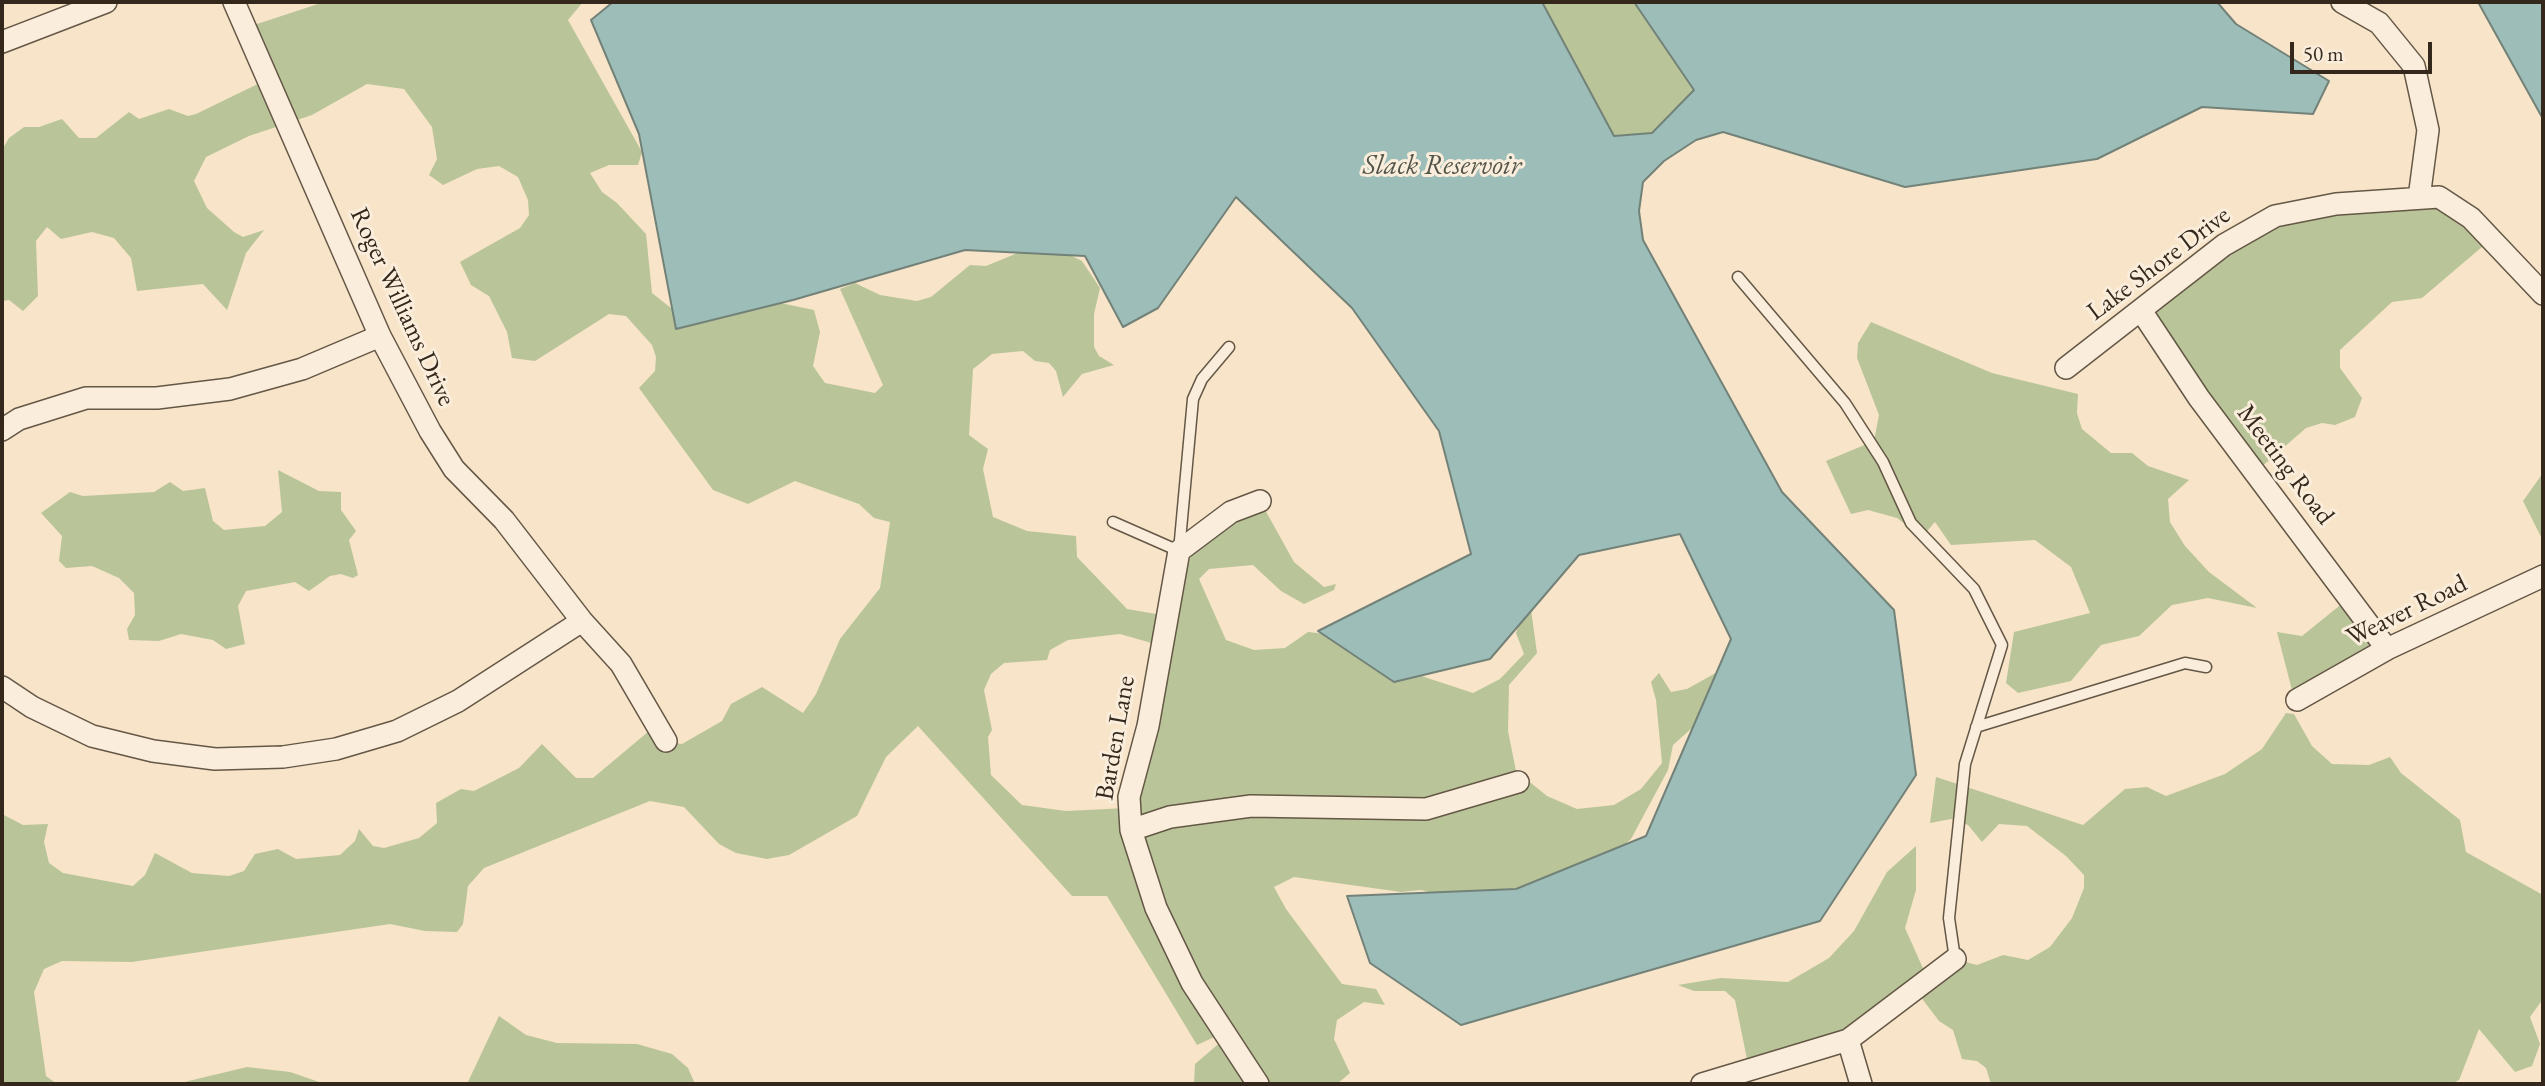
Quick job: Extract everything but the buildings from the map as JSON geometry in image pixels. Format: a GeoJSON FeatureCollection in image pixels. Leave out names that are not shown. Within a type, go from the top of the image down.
{"type":"FeatureCollection","features":[{"type":"Feature","properties":{"kind":"street"},"geometry":{"type":"LineString","coordinates":[[2,41],[106,2]]}},
{"type":"Feature","properties":{"kind":"street","name":"Roger Williams Drive"},"geometry":{"type":"LineString","coordinates":[[234,2],[403,384],[454,469],[504,520],[582,621],[621,664],[666,741]]}},
{"type":"Feature","properties":{"kind":"street"},"geometry":{"type":"LineString","coordinates":[[2342,2],[2379,23],[2414,66],[2428,130],[2419,198]]}},
{"type":"Feature","properties":{"kind":"street","name":"Lake Shore Drive"},"geometry":{"type":"LineString","coordinates":[[2066,368],[2142,312],[2224,245],[2275,216],[2336,204],[2439,197],[2470,218],[2543,294]]}},
{"type":"Feature","properties":{"kind":"street","name":"Meeting Road"},"geometry":{"type":"LineString","coordinates":[[2142,312],[2199,398],[2387,649]]}},
{"type":"Feature","properties":{"kind":"street"},"geometry":{"type":"LineString","coordinates":[[2,430],[19,419],[86,398],[157,398],[230,389],[302,369],[380,337]]}},
{"type":"Feature","properties":{"kind":"street"},"geometry":{"type":"LineString","coordinates":[[1179,551],[1231,512],[1260,501]]}},
{"type":"Feature","properties":{"kind":"street","name":"Barden Lane"},"geometry":{"type":"LineString","coordinates":[[1179,551],[1148,726],[1129,797],[1131,830],[1156,908],[1192,983],[1258,1084]]}},
{"type":"Feature","properties":{"kind":"street","name":"Weaver Road"},"geometry":{"type":"LineString","coordinates":[[2297,700],[2387,649],[2543,576]]}},
{"type":"Feature","properties":{"kind":"street"},"geometry":{"type":"LineString","coordinates":[[2,687],[32,707],[68,725],[92,736],[116,742],[153,751],[215,759],[283,757],[336,749],[397,731],[458,701],[582,621]]}},
{"type":"Feature","properties":{"kind":"street"},"geometry":{"type":"LineString","coordinates":[[1131,830],[1170,817],[1251,806],[1426,809],[1518,782]]}},
{"type":"Feature","properties":{"kind":"street"},"geometry":{"type":"LineString","coordinates":[[1702,1084],[1848,1040],[1955,958]]}},
{"type":"Feature","properties":{"kind":"street"},"geometry":{"type":"LineString","coordinates":[[1848,1040],[1861,1084]]}},
{"type":"Feature","properties":{"kind":"lane"},"geometry":{"type":"LineString","coordinates":[[1738,277],[1845,402],[1883,462],[1911,523],[1974,589],[2002,645],[1965,764],[1949,918],[1955,958]]}},
{"type":"Feature","properties":{"kind":"lane"},"geometry":{"type":"LineString","coordinates":[[1113,522],[1179,551],[1192,399],[1202,379],[1229,347]]}},
{"type":"Feature","properties":{"kind":"lane"},"geometry":{"type":"LineString","coordinates":[[1976,727],[2185,663],[2206,667]]}},
{"type":"Feature","properties":{"kind":"green space"},"geometry":{"type":"Polygon","coordinates":[[[324,2],[583,2],[568,20],[642,152],[638,165],[609,165],[590,173],[602,192],[617,203],[646,234],[652,293],[671,308],[716,320],[761,299],[814,310],[820,332],[813,366],[825,383],[875,393],[883,385],[840,289],[855,283],[880,295],[917,301],[931,297],[970,265],[986,266],[1025,250],[1056,248],[1082,261],[1100,288],[1094,314],[1094,347],[1099,356],[1114,365],[1082,374],[1063,397],[1056,371],[1049,363],[1035,361],[1023,351],[992,354],[973,369],[969,435],[988,449],[983,469],[993,517],[1027,531],[1076,536],[1077,557],[1127,609],[1168,616],[1192,554],[1234,516],[1264,508],[1294,562],[1324,587],[1336,584],[1334,590],[1304,604],[1281,591],[1253,565],[1209,569],[1199,579],[1226,640],[1254,650],[1285,648],[1308,632],[1326,634],[1385,664],[1473,693],[1500,679],[1524,654],[1516,633],[1529,595],[1537,653],[1509,685],[1508,731],[1516,771],[1547,796],[1577,809],[1614,805],[1641,789],[1662,763],[1656,700],[1651,682],[1659,673],[1671,692],[1687,689],[1730,665],[1730,694],[1673,745],[1668,770],[1631,839],[1585,878],[1547,903],[1448,897],[1421,890],[1401,892],[1294,877],[1274,887],[1286,909],[1342,984],[1376,989],[1385,1005],[1364,1002],[1337,1020],[1334,1039],[1350,1073],[1337,1084],[1194,1084],[1195,1064],[1223,1040],[1221,1034],[1197,1045],[1107,896],[1072,896],[918,726],[886,757],[857,816],[789,855],[767,859],[736,853],[719,844],[684,807],[650,801],[484,868],[468,886],[463,924],[457,932],[425,931],[390,924],[132,962],[62,961],[44,969],[34,992],[46,1076],[57,1084],[2,1084],[2,814],[23,825],[48,824],[44,842],[49,863],[63,873],[133,886],[145,875],[155,853],[192,873],[229,876],[244,871],[255,854],[278,849],[296,859],[340,855],[355,841],[359,829],[373,846],[384,848],[419,838],[437,823],[436,803],[461,789],[474,791],[519,768],[542,744],[576,778],[593,778],[655,726],[669,742],[682,744],[722,721],[731,704],[762,687],[803,713],[816,694],[840,639],[880,588],[890,522],[874,518],[859,504],[795,481],[748,504],[713,490],[639,388],[655,371],[656,357],[652,345],[626,316],[609,314],[535,361],[512,358],[507,332],[489,296],[471,285],[460,262],[520,228],[529,215],[528,200],[518,177],[499,166],[477,169],[443,185],[429,175],[437,159],[432,127],[404,89],[367,84],[312,115],[249,136],[206,157],[194,181],[207,208],[243,237],[264,230],[246,253],[227,310],[203,284],[137,291],[131,258],[114,238],[92,232],[61,239],[47,227],[36,241],[38,296],[23,311],[9,300],[2,301],[2,150],[9,138],[24,127],[39,127],[62,119],[79,138],[96,138],[129,112],[139,119],[169,109],[188,116],[196,114],[266,80],[251,26],[324,2]],[[1120,634],[1068,640],[1050,650],[1047,660],[1004,663],[991,674],[984,690],[992,730],[988,737],[991,775],[1022,805],[1066,811],[1127,808],[1169,648],[1120,634]]]}},
{"type":"Feature","properties":{"kind":"green space"},"geometry":{"type":"Polygon","coordinates":[[[1542,2],[1634,2],[1695,90],[1652,133],[1614,136],[1542,2]]]}},
{"type":"Feature","properties":{"kind":"green space"},"geometry":{"type":"Polygon","coordinates":[[[2430,195],[2489,241],[2422,298],[2392,302],[2340,350],[2340,368],[2362,398],[2355,417],[2335,425],[2322,423],[2306,428],[2259,469],[2146,305],[2279,214],[2430,195]]]}},
{"type":"Feature","properties":{"kind":"green space"},"geometry":{"type":"Polygon","coordinates":[[[1871,322],[1992,373],[2078,394],[2077,413],[2082,429],[2111,453],[2132,453],[2148,466],[2189,480],[2168,499],[2170,522],[2185,546],[2209,572],[2257,608],[2208,598],[2172,605],[2139,636],[2101,645],[2071,681],[2018,693],[2006,683],[2014,632],[2090,613],[2071,567],[2035,540],[1951,545],[1935,522],[1922,537],[1897,518],[1868,510],[1851,514],[1826,461],[1874,441],[1879,415],[1857,358],[1858,343],[1871,322]]]}},
{"type":"Feature","properties":{"kind":"green space"},"geometry":{"type":"Polygon","coordinates":[[[278,470],[319,491],[341,492],[341,510],[356,531],[349,540],[358,575],[353,578],[341,574],[330,576],[309,591],[295,582],[246,591],[238,606],[245,644],[226,649],[213,640],[181,634],[159,641],[129,640],[127,629],[135,615],[134,593],[119,578],[92,566],[66,568],[59,561],[62,536],[41,513],[70,492],[83,496],[154,492],[170,482],[183,491],[205,488],[213,521],[224,530],[265,526],[282,512],[278,470]]]}},
{"type":"Feature","properties":{"kind":"green space"},"geometry":{"type":"Polygon","coordinates":[[[2543,473],[2543,541],[2523,501],[2543,473]]]}},
{"type":"Feature","properties":{"kind":"green space"},"geometry":{"type":"Polygon","coordinates":[[[2349,598],[2384,645],[2294,698],[2277,632],[2302,636],[2349,598]]]}},
{"type":"Feature","properties":{"kind":"green space"},"geometry":{"type":"Polygon","coordinates":[[[2286,713],[2294,714],[2312,746],[2332,764],[2369,765],[2390,757],[2401,773],[2460,820],[2466,852],[2543,895],[2543,999],[2530,1017],[2540,1044],[2532,1066],[2515,1072],[2479,1029],[2459,1080],[2452,1084],[1991,1084],[1986,1068],[1977,1061],[1962,1059],[1953,1030],[1939,1021],[1914,988],[1847,1038],[1746,1068],[1747,1084],[1694,1084],[1748,1064],[1735,1000],[1725,991],[1694,991],[1678,985],[1721,978],[1788,982],[1829,958],[1854,931],[1887,872],[1916,846],[1916,890],[1905,928],[1926,975],[1950,958],[1977,965],[2003,955],[2028,960],[2050,947],[2072,918],[2084,888],[2084,875],[2066,856],[2027,826],[1999,824],[1982,842],[1968,825],[1951,819],[1930,823],[1936,777],[2083,825],[2125,789],[2147,787],[2166,796],[2225,774],[2262,749],[2286,713]]]}},
{"type":"Feature","properties":{"kind":"green space"},"geometry":{"type":"Polygon","coordinates":[[[499,1016],[526,1035],[557,1043],[637,1044],[672,1054],[688,1068],[695,1084],[467,1084],[499,1016]]]}},
{"type":"Feature","properties":{"kind":"green space"},"geometry":{"type":"Polygon","coordinates":[[[247,1067],[290,1072],[325,1084],[176,1084],[247,1067]]]}},
{"type":"Feature","properties":{"kind":"water","name":"Slack Reservoir"},"geometry":{"type":"Polygon","coordinates":[[[613,2],[1542,2],[1614,136],[1652,133],[1694,90],[1634,2],[2217,2],[2236,24],[2329,81],[2313,114],[2202,107],[2097,159],[1905,187],[1723,132],[1696,140],[1664,161],[1643,182],[1639,211],[1643,240],[1782,492],[1894,610],[1916,775],[1820,921],[1461,1025],[1370,963],[1347,896],[1516,889],[1646,836],[1731,639],[1680,534],[1579,555],[1490,659],[1394,682],[1318,631],[1471,554],[1439,431],[1352,308],[1236,197],[1158,308],[1123,327],[1085,256],[965,250],[793,300],[676,329],[639,134],[591,20],[613,2]]]}},
{"type":"Feature","properties":{"kind":"water"},"geometry":{"type":"Polygon","coordinates":[[[2478,2],[2543,2],[2543,119],[2478,2]]]}}]}
